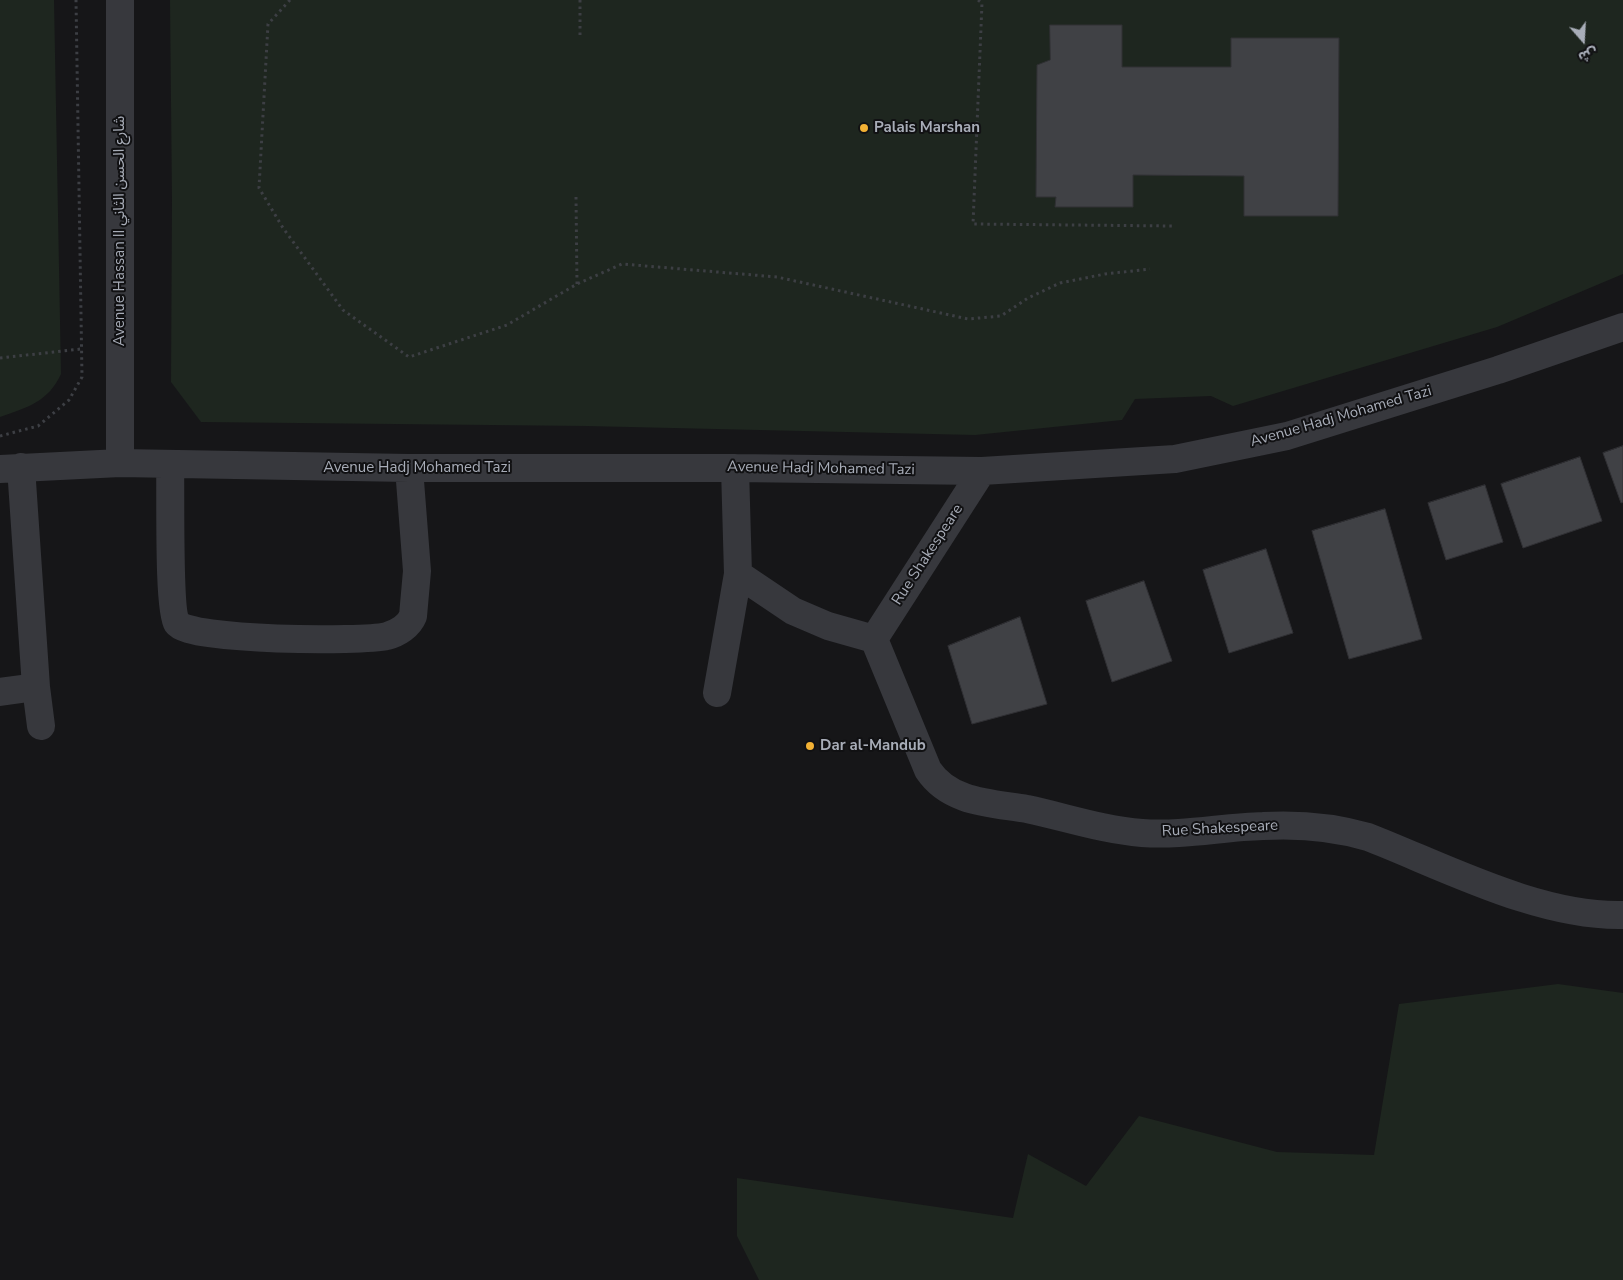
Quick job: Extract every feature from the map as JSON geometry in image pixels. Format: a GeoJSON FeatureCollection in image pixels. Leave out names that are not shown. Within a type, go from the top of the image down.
{"type":"FeatureCollection","features":[{"type":"Feature","properties":{"kind":"street","name":"Avenue Hassan II شارع الحسن الثاني"},"geometry":{"type":"LineString","coordinates":[[120,0],[120,462]]}},
{"type":"Feature","properties":{"kind":"street","name":"Avenue Hadj Mohamed Tazi"},"geometry":{"type":"LineString","coordinates":[[11,468],[120,462],[409,468],[735,468],[982,471],[1175,459],[1246,446],[1287,436],[1620,329]]}},
{"type":"Feature","properties":{"kind":"street"},"geometry":{"type":"LineString","coordinates":[[170,464],[171,593],[174,615],[179,627],[187,631],[223,635],[353,640],[398,632],[411,622],[413,616],[416,571],[409,468]]}},
{"type":"Feature","properties":{"kind":"street"},"geometry":{"type":"LineString","coordinates":[[11,468],[40,726]]}},
{"type":"Feature","properties":{"kind":"street"},"geometry":{"type":"LineString","coordinates":[[717,693],[738,574],[735,468]]}},
{"type":"Feature","properties":{"kind":"street","name":"Rue Shakespeare"},"geometry":{"type":"LineString","coordinates":[[982,471],[874,639],[928,770],[942,786],[955,794],[986,802],[1142,833],[1201,833],[1262,826],[1342,830],[1368,837],[1535,902],[1567,910],[1623,915]]}},
{"type":"Feature","properties":{"kind":"street"},"geometry":{"type":"LineString","coordinates":[[738,574],[793,611],[835,628],[874,639]]}},
{"type":"Feature","properties":{"kind":"street"},"geometry":{"type":"LineString","coordinates":[[0,692],[36,687]]}},
{"type":"Feature","properties":{"kind":"path"},"geometry":{"type":"LineString","coordinates":[[0,436],[38,426],[69,400],[82,377],[76,0]]}},
{"type":"Feature","properties":{"kind":"path"},"geometry":{"type":"LineString","coordinates":[[290,0],[268,24],[259,188],[283,228],[343,310],[409,357],[507,325],[577,284],[622,264],[777,277],[968,320],[1002,316],[1028,298],[1060,283],[1105,274],[1150,269]]}},
{"type":"Feature","properties":{"kind":"path"},"geometry":{"type":"LineString","coordinates":[[580,0],[580,34]]}},
{"type":"Feature","properties":{"kind":"path"},"geometry":{"type":"LineString","coordinates":[[978,0],[982,3],[973,224],[1174,226]]}},
{"type":"Feature","properties":{"kind":"path"},"geometry":{"type":"LineString","coordinates":[[576,197],[577,284]]}},
{"type":"Feature","properties":{"kind":"path"},"geometry":{"type":"LineString","coordinates":[[0,358],[81,349]]}},
{"type":"Feature","properties":{"kind":"shaded area"},"geometry":{"type":"Polygon","coordinates":[[[0,0],[54,0],[61,374],[50,391],[36,402],[0,417],[0,0]]]}},
{"type":"Feature","properties":{"kind":"shaded area"},"geometry":{"type":"Polygon","coordinates":[[[170,0],[1623,0],[1623,274],[1497,327],[1233,406],[1211,396],[1135,399],[1122,420],[975,435],[586,426],[201,422],[171,382],[170,0]]]}},
{"type":"Feature","properties":{"kind":"shaded area"},"geometry":{"type":"Polygon","coordinates":[[[1558,984],[1623,993],[1623,1280],[759,1280],[737,1236],[737,1178],[1013,1218],[1028,1154],[1086,1186],[1139,1116],[1277,1152],[1374,1155],[1399,1004],[1558,984]]]}},
{"type":"Feature","properties":{"kind":"building"},"geometry":{"type":"Polygon","coordinates":[[[1050,25],[1122,25],[1122,67],[1231,67],[1231,38],[1339,38],[1338,216],[1244,216],[1244,176],[1133,175],[1133,207],[1055,207],[1056,197],[1036,197],[1037,65],[1050,60],[1050,25]]]}},
{"type":"Feature","properties":{"kind":"building"},"geometry":{"type":"Polygon","coordinates":[[[1623,446],[1623,502],[1621,503],[1603,453],[1623,446]]]}},
{"type":"Feature","properties":{"kind":"building"},"geometry":{"type":"Polygon","coordinates":[[[1580,457],[1602,521],[1523,548],[1501,484],[1580,457]]]}},
{"type":"Feature","properties":{"kind":"building"},"geometry":{"type":"Polygon","coordinates":[[[1485,485],[1503,542],[1446,560],[1428,503],[1485,485]]]}},
{"type":"Feature","properties":{"kind":"building"},"geometry":{"type":"Polygon","coordinates":[[[1385,509],[1422,639],[1349,659],[1312,531],[1385,509]]]}},
{"type":"Feature","properties":{"kind":"building"},"geometry":{"type":"Polygon","coordinates":[[[1266,549],[1293,633],[1229,653],[1203,570],[1266,549]]]}},
{"type":"Feature","properties":{"kind":"building"},"geometry":{"type":"Polygon","coordinates":[[[1144,581],[1172,661],[1112,682],[1086,601],[1144,581]]]}},
{"type":"Feature","properties":{"kind":"building"},"geometry":{"type":"Polygon","coordinates":[[[1020,617],[1047,704],[972,724],[948,646],[1020,617]]]}},
{"type":"Feature","properties":{"kind":"place","name":"Palais Marshan"},"geometry":{"type":"Point","coordinates":[864,128]}},
{"type":"Feature","properties":{"kind":"place","name":"Dar al-Mandub"},"geometry":{"type":"Point","coordinates":[810,746]}}]}
